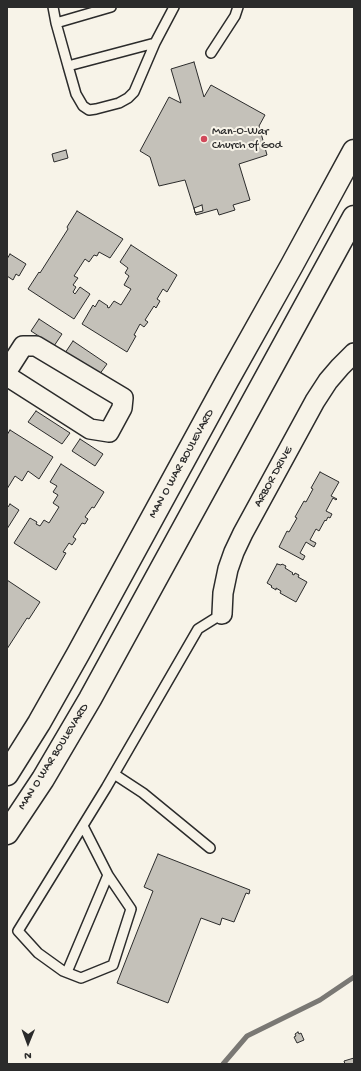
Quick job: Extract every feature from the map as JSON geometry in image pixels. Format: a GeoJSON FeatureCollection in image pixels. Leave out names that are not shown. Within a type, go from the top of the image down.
{"type":"FeatureCollection","features":[{"type":"Feature","properties":{"kind":"main road","name":"MAN O WAR BOULEVARD"},"geometry":{"type":"LineString","coordinates":[[7,774],[39,723],[78,654],[354,151]]}},
{"type":"Feature","properties":{"kind":"main road","name":"MAN O WAR BOULEVARD"},"geometry":{"type":"LineString","coordinates":[[7,832],[43,779],[90,699],[354,218]]}},
{"type":"Feature","properties":{"kind":"street"},"geometry":{"type":"LineString","coordinates":[[7,371],[24,346],[36,346],[122,398],[122,408],[109,432],[90,429],[7,376]]}},
{"type":"Feature","properties":{"kind":"street","name":"ARBOR DRIVE"},"geometry":{"type":"LineString","coordinates":[[222,614],[223,593],[228,569],[240,539],[315,401],[340,366],[354,353]]}},
{"type":"Feature","properties":{"kind":"lane"},"geometry":{"type":"LineString","coordinates":[[53,7],[76,94],[83,106],[89,110],[119,103],[128,98],[134,92],[155,43],[174,7]]}},
{"type":"Feature","properties":{"kind":"lane"},"geometry":{"type":"LineString","coordinates":[[56,23],[111,7]]}},
{"type":"Feature","properties":{"kind":"lane"},"geometry":{"type":"LineString","coordinates":[[211,53],[235,16],[238,7]]}},
{"type":"Feature","properties":{"kind":"lane"},"geometry":{"type":"LineString","coordinates":[[68,66],[155,43]]}},
{"type":"Feature","properties":{"kind":"lane"},"geometry":{"type":"LineString","coordinates":[[82,826],[108,874],[130,909],[113,965],[80,978],[63,971],[38,953],[18,931],[82,826],[114,774],[198,629],[222,614]]}},
{"type":"Feature","properties":{"kind":"lane"},"geometry":{"type":"LineString","coordinates":[[114,774],[143,793],[210,848]]}},
{"type":"Feature","properties":{"kind":"lane"},"geometry":{"type":"LineString","coordinates":[[67,972],[108,874]]}},
{"type":"Feature","properties":{"kind":"building","name":"Man-O-War Church of God"},"geometry":{"type":"Polygon","coordinates":[[[194,62],[204,97],[211,85],[265,115],[259,126],[267,155],[239,164],[250,200],[233,205],[235,210],[219,215],[217,209],[196,215],[195,213],[203,211],[202,205],[194,208],[194,210],[185,180],[159,186],[150,157],[140,151],[169,97],[181,103],[171,69],[194,62]]]}},
{"type":"Feature","properties":{"kind":"building"},"geometry":{"type":"Polygon","coordinates":[[[66,150],[68,158],[54,162],[52,154],[66,150]]]}},
{"type":"Feature","properties":{"kind":"building"},"geometry":{"type":"Polygon","coordinates":[[[77,211],[123,239],[110,258],[99,252],[97,256],[94,255],[89,262],[85,259],[74,276],[78,278],[73,285],[76,287],[73,292],[75,294],[80,287],[90,294],[74,319],[28,289],[68,229],[67,227],[77,211]]]}},
{"type":"Feature","properties":{"kind":"building"},"geometry":{"type":"Polygon","coordinates":[[[131,245],[177,275],[167,292],[163,289],[157,299],[160,301],[156,308],[154,306],[145,320],[148,322],[144,327],[140,324],[134,335],[136,336],[127,352],[82,324],[93,305],[95,307],[99,300],[109,308],[114,301],[121,305],[131,289],[124,285],[129,276],[125,273],[128,268],[120,262],[131,245]]]}},
{"type":"Feature","properties":{"kind":"building"},"geometry":{"type":"Polygon","coordinates":[[[10,254],[26,264],[19,276],[16,274],[13,280],[7,276],[7,259],[10,254]]]}},
{"type":"Feature","properties":{"kind":"building"},"geometry":{"type":"Polygon","coordinates":[[[39,319],[62,334],[54,346],[31,331],[39,319]]]}},
{"type":"Feature","properties":{"kind":"building"},"geometry":{"type":"Polygon","coordinates":[[[73,341],[107,364],[99,375],[65,353],[73,341]]]}},
{"type":"Feature","properties":{"kind":"building"},"geometry":{"type":"Polygon","coordinates":[[[36,411],[70,433],[62,444],[28,422],[36,411]]]}},
{"type":"Feature","properties":{"kind":"building"},"geometry":{"type":"Polygon","coordinates":[[[10,430],[53,457],[39,479],[28,471],[22,481],[15,476],[7,489],[7,435],[10,430]]]}},
{"type":"Feature","properties":{"kind":"building"},"geometry":{"type":"Polygon","coordinates":[[[80,439],[103,454],[95,466],[72,451],[80,439]]]}},
{"type":"Feature","properties":{"kind":"building"},"geometry":{"type":"Polygon","coordinates":[[[61,464],[104,492],[94,508],[92,507],[85,517],[88,519],[85,524],[82,523],[73,537],[76,539],[72,545],[69,543],[63,552],[66,553],[56,570],[14,543],[30,518],[37,522],[36,524],[40,526],[44,520],[49,523],[59,507],[53,503],[58,495],[53,492],[57,486],[50,482],[61,464]]]}},
{"type":"Feature","properties":{"kind":"building"},"geometry":{"type":"Polygon","coordinates":[[[320,472],[339,482],[331,496],[337,499],[336,500],[333,498],[326,511],[332,514],[330,518],[328,517],[326,521],[325,520],[319,531],[316,529],[310,540],[316,543],[314,547],[306,542],[300,553],[305,556],[303,560],[279,547],[287,531],[289,532],[297,518],[295,517],[304,501],[306,502],[313,489],[311,488],[320,472]]]}},
{"type":"Feature","properties":{"kind":"building"},"geometry":{"type":"Polygon","coordinates":[[[10,504],[19,510],[7,529],[7,507],[10,504]]]}},
{"type":"Feature","properties":{"kind":"building"},"geometry":{"type":"Polygon","coordinates":[[[277,564],[286,566],[285,568],[293,573],[292,574],[294,575],[295,573],[299,575],[298,577],[307,582],[296,602],[280,593],[281,591],[276,588],[276,590],[267,583],[277,564]]]}},
{"type":"Feature","properties":{"kind":"building"},"geometry":{"type":"Polygon","coordinates":[[[7,580],[40,602],[29,619],[27,618],[7,649],[7,580]]]}},
{"type":"Feature","properties":{"kind":"building"},"geometry":{"type":"Polygon","coordinates":[[[158,854],[250,890],[249,894],[246,893],[234,922],[222,918],[220,925],[201,918],[168,1003],[117,983],[153,891],[144,887],[158,854]]]}},
{"type":"Feature","properties":{"kind":"building"},"geometry":{"type":"Polygon","coordinates":[[[298,1032],[299,1034],[301,1033],[304,1040],[297,1043],[294,1037],[298,1032]]]}},
{"type":"Feature","properties":{"kind":"building"},"geometry":{"type":"Polygon","coordinates":[[[354,1058],[354,1064],[345,1064],[344,1061],[354,1058]]]}},
{"type":"Feature","properties":{"kind":"waterway"},"geometry":{"type":"LineString","coordinates":[[223,1064],[247,1036],[320,1000],[354,977]]}},
{"type":"Feature","properties":{"kind":"place","name":"Man-O-War Church of God"},"geometry":{"type":"Point","coordinates":[204,139]}}]}
